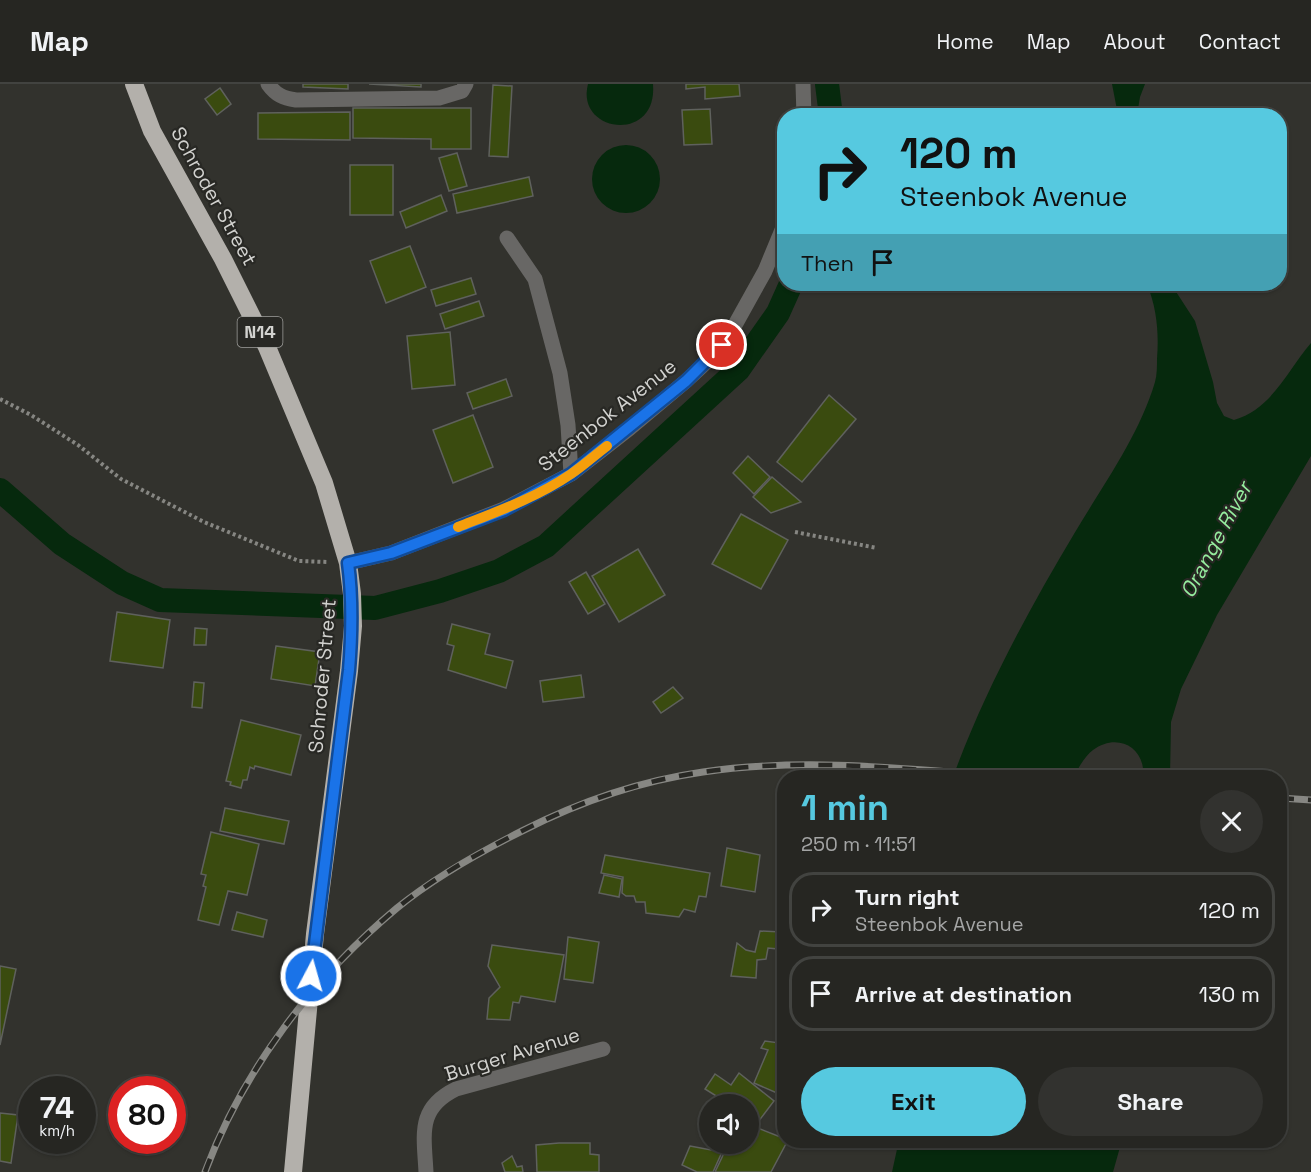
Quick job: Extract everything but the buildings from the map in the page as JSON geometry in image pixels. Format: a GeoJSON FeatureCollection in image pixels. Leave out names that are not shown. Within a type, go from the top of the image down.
{"type":"FeatureCollection","features":[{"type":"Feature","properties":{"kind":"highway","name":"Schroder Street"},"geometry":{"type":"LineString","coordinates":[[134,84],[152,131],[223,259],[267,347],[324,483],[348,563],[352,594],[349,670],[315,934],[293,1172]]}},
{"type":"Feature","properties":{"kind":"street"},"geometry":{"type":"LineString","coordinates":[[268,84],[283,98],[296,100],[439,98],[462,91],[466,84]]}},
{"type":"Feature","properties":{"kind":"street"},"geometry":{"type":"LineString","coordinates":[[803,84],[804,108]]}},
{"type":"Feature","properties":{"kind":"street"},"geometry":{"type":"LineString","coordinates":[[507,238],[536,279],[560,373],[568,425],[571,474]]}},
{"type":"Feature","properties":{"kind":"street","name":"Steenbok Avenue"},"geometry":{"type":"LineString","coordinates":[[348,563],[391,553],[504,510],[571,474],[630,428],[713,356],[747,308],[777,242]]}},
{"type":"Feature","properties":{"kind":"street","name":"Burger Avenue"},"geometry":{"type":"LineString","coordinates":[[426,1172],[426,1119],[436,1100],[456,1089],[603,1049]]}},
{"type":"Feature","properties":{"kind":"path"},"geometry":{"type":"LineString","coordinates":[[0,399],[31,415],[78,445],[121,479],[204,522],[299,561],[348,563]]}},
{"type":"Feature","properties":{"kind":"path"},"geometry":{"type":"LineString","coordinates":[[795,532],[877,548]]}},
{"type":"Feature","properties":{"kind":"water"},"geometry":{"type":"Polygon","coordinates":[[[588,84],[653,84],[651,103],[643,116],[631,123],[618,125],[604,121],[593,113],[587,101],[588,84]]]}},
{"type":"Feature","properties":{"kind":"water"},"geometry":{"type":"Polygon","coordinates":[[[1112,84],[1145,84],[1138,108],[1117,108],[1112,84]]]}},
{"type":"Feature","properties":{"kind":"water"},"geometry":{"type":"Polygon","coordinates":[[[626,145],[639,148],[650,155],[657,166],[660,179],[657,192],[650,203],[639,210],[626,213],[613,210],[602,203],[595,192],[592,179],[595,166],[602,155],[613,148],[626,145]]]}},
{"type":"Feature","properties":{"kind":"water","name":"Orange River"},"geometry":{"type":"Polygon","coordinates":[[[1149,291],[1176,291],[1195,321],[1217,403],[1224,416],[1234,420],[1247,415],[1269,398],[1311,343],[1311,456],[1217,615],[1181,689],[1171,722],[1170,770],[1143,770],[1140,758],[1135,751],[1120,743],[1111,742],[1093,750],[1078,770],[956,770],[1008,652],[1057,563],[1140,422],[1156,376],[1157,321],[1149,291]]]}},
{"type":"Feature","properties":{"kind":"water"},"geometry":{"type":"Polygon","coordinates":[[[897,1148],[1120,1148],[1113,1172],[892,1172],[897,1148]]]}},
{"type":"Feature","properties":{"kind":"waterway"},"geometry":{"type":"LineString","coordinates":[[827,84],[830,108]]}},
{"type":"Feature","properties":{"kind":"waterway"},"geometry":{"type":"LineString","coordinates":[[0,490],[62,544],[122,583],[160,600],[375,608],[440,591],[499,571],[546,546],[738,370],[778,313],[788,291]]}},
{"type":"Feature","properties":{"kind":"railway"},"geometry":{"type":"LineString","coordinates":[[205,1172],[221,1134],[260,1062],[309,995],[366,935],[397,908],[426,886],[489,848],[587,802],[633,787],[679,776],[780,765],[922,770]]}},
{"type":"Feature","properties":{"kind":"railway"},"geometry":{"type":"LineString","coordinates":[[1287,798],[1311,800]]}},
{"type":"Feature","properties":{"kind":"slow traffic"},"geometry":{"type":"LineString","coordinates":[[458,527],[504,510],[542,491],[571,474],[607,446]]}},
{"type":"Feature","properties":{"kind":"route"},"geometry":{"type":"LineString","coordinates":[[311,976],[349,670],[352,594],[348,563],[391,553],[504,510],[542,491],[571,474],[630,428],[686,381],[722,345]]}}]}
